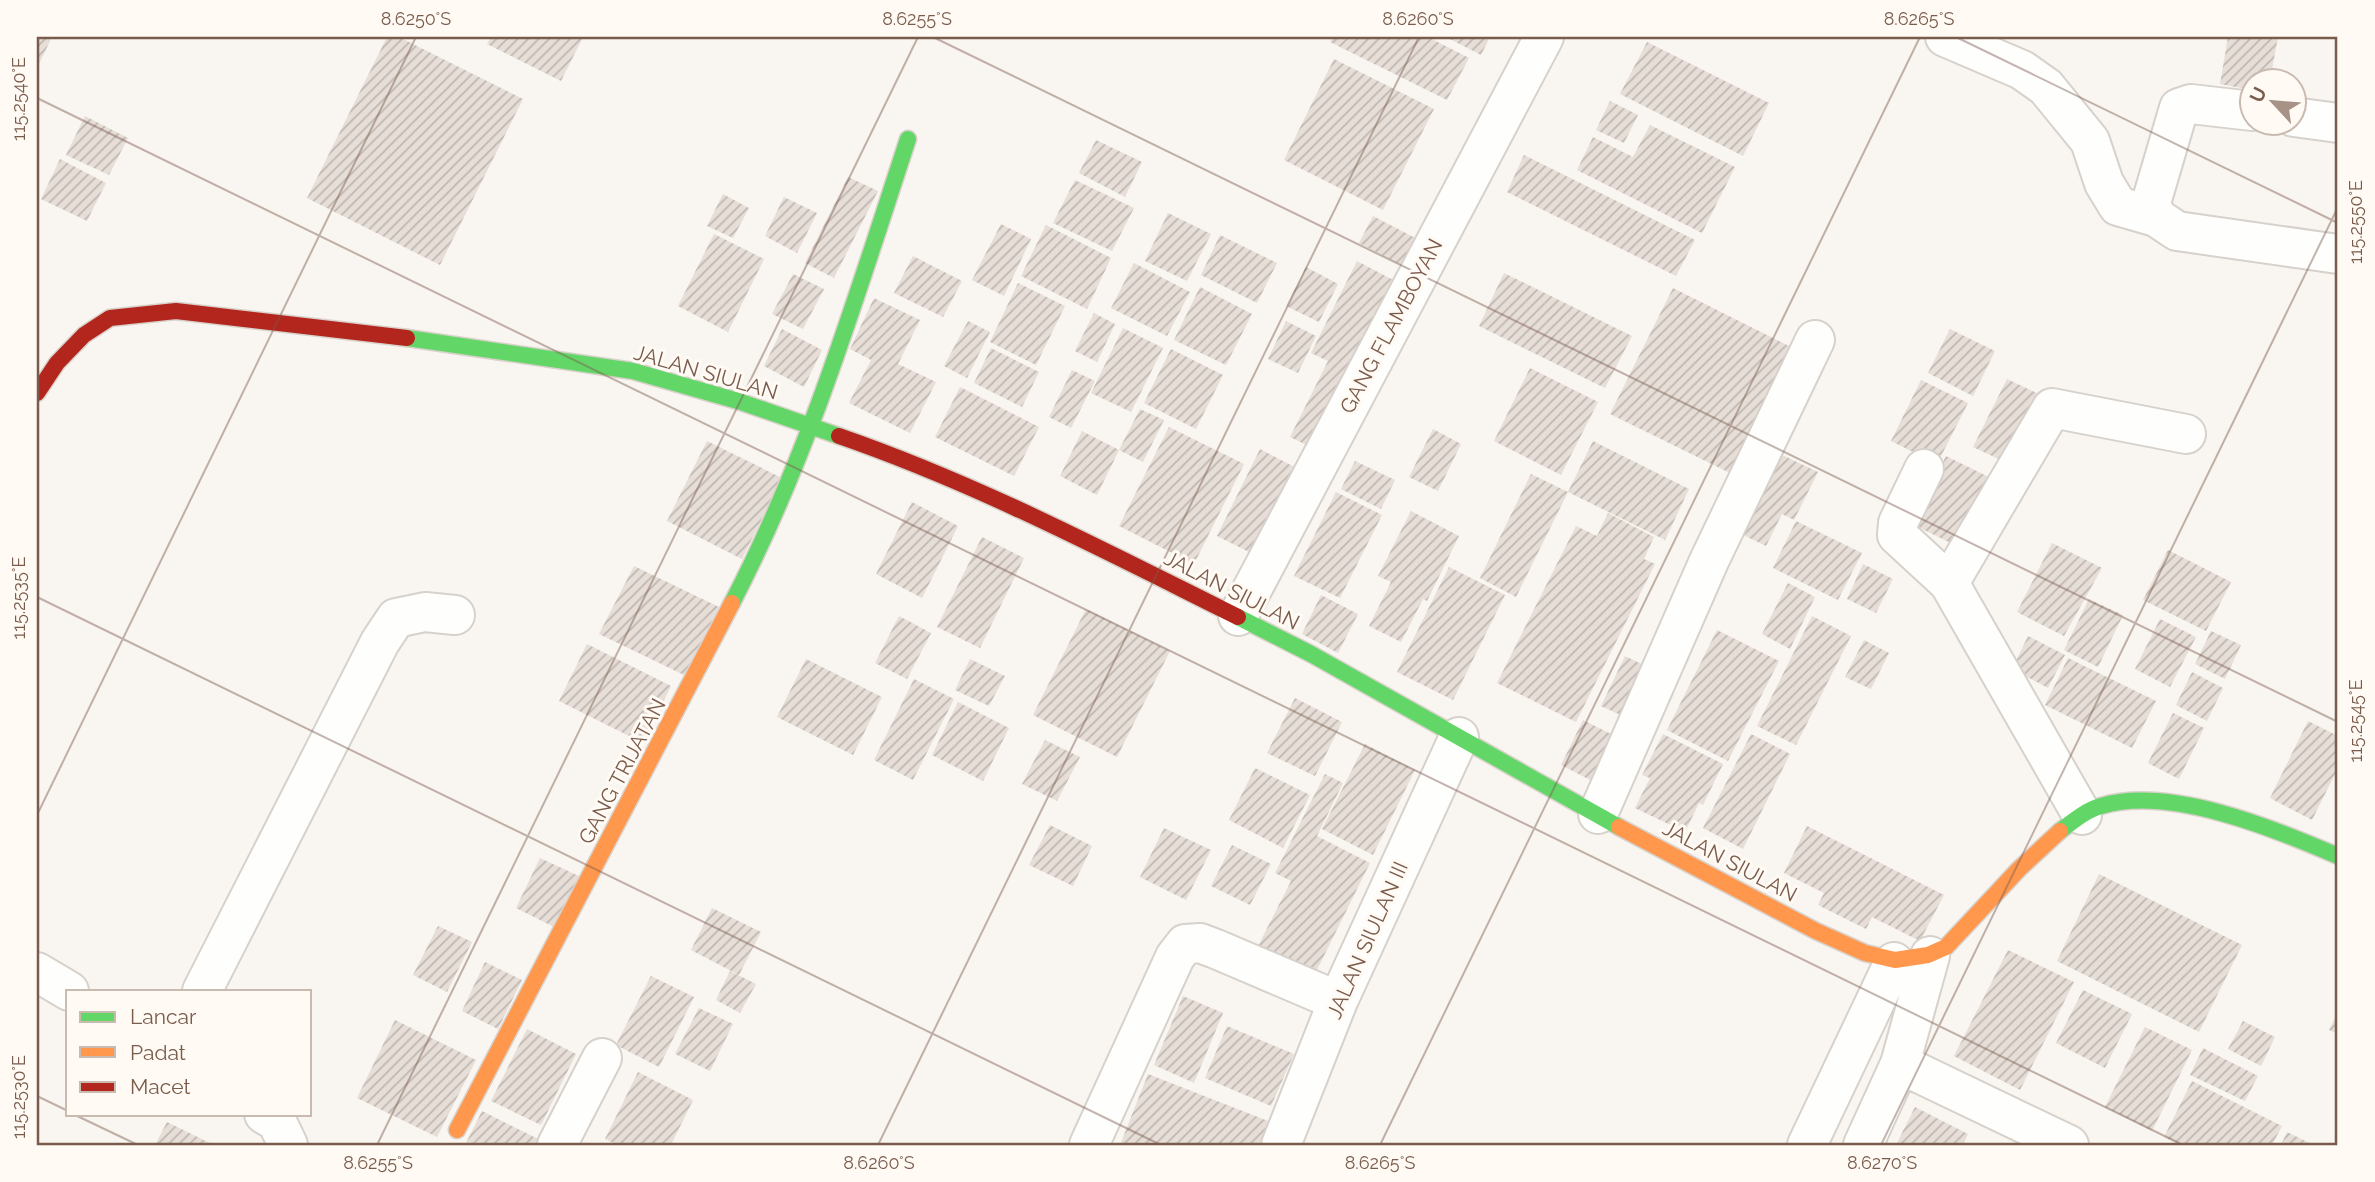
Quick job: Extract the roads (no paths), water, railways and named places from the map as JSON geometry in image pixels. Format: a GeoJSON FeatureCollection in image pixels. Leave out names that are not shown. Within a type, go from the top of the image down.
{"type":"FeatureCollection","features":[{"type":"Feature","properties":{"kind":"street","name":"GANG FLAMBOYAN"},"geometry":{"type":"LineString","coordinates":[[1238,616],[1544,37]]}},
{"type":"Feature","properties":{"kind":"street"},"geometry":{"type":"LineString","coordinates":[[1945,37],[2022,70],[2046,87],[2090,141],[2104,183],[2119,206],[2156,217],[2177,231],[2338,254]]}},
{"type":"Feature","properties":{"kind":"street"},"geometry":{"type":"LineString","coordinates":[[2156,217],[2151,203],[2179,108],[2191,104],[2238,109]]}},
{"type":"Feature","properties":{"kind":"street"},"geometry":{"type":"LineString","coordinates":[[2308,119],[2338,123]]}},
{"type":"Feature","properties":{"kind":"street","name":"GANG TRIJATAN"},"geometry":{"type":"LineString","coordinates":[[457,1130],[762,545],[813,426],[908,139]]}},
{"type":"Feature","properties":{"kind":"street","name":"JALAN SIULAN"},"geometry":{"type":"LineString","coordinates":[[37,393],[57,363],[84,335],[110,318],[176,311],[476,346],[633,371],[813,426],[1024,510],[1238,616],[1459,737],[1546,788],[1816,931],[1861,952],[1912,959]]}},
{"type":"Feature","properties":{"kind":"street"},"geometry":{"type":"LineString","coordinates":[[1598,814],[1703,573],[1815,340]]}},
{"type":"Feature","properties":{"kind":"street"},"geometry":{"type":"LineString","coordinates":[[1949,583],[2052,408],[2186,434]]}},
{"type":"Feature","properties":{"kind":"street"},"geometry":{"type":"LineString","coordinates":[[1924,469],[1898,523],[1897,535],[1949,583],[2082,815]]}},
{"type":"Feature","properties":{"kind":"street"},"geometry":{"type":"LineString","coordinates":[[203,990],[374,654],[396,618],[425,612],[455,615]]}},
{"type":"Feature","properties":{"kind":"street","name":"JALAN SIULAN III"},"geometry":{"type":"LineString","coordinates":[[1281,1145],[1338,1002],[1459,737]]}},
{"type":"Feature","properties":{"kind":"street"},"geometry":{"type":"LineString","coordinates":[[1807,1145],[1912,959],[1947,947],[2029,859],[2082,815],[2100,806],[2120,803],[2165,804],[2248,822],[2338,856]]}},
{"type":"Feature","properties":{"kind":"street"},"geometry":{"type":"LineString","coordinates":[[1089,1145],[1175,957],[1185,944],[1200,943],[1216,949],[1338,1002]]}},
{"type":"Feature","properties":{"kind":"street"},"geometry":{"type":"LineString","coordinates":[[1863,1145],[1900,1064],[1912,959]]}},
{"type":"Feature","properties":{"kind":"street"},"geometry":{"type":"LineString","coordinates":[[37,972],[67,990]]}},
{"type":"Feature","properties":{"kind":"street"},"geometry":{"type":"LineString","coordinates":[[557,1145],[602,1058]]}},
{"type":"Feature","properties":{"kind":"street"},"geometry":{"type":"LineString","coordinates":[[1900,1064],[2069,1145]]}},
{"type":"Feature","properties":{"kind":"street"},"geometry":{"type":"LineString","coordinates":[[267,1116],[277,1122],[288,1145]]}}]}
